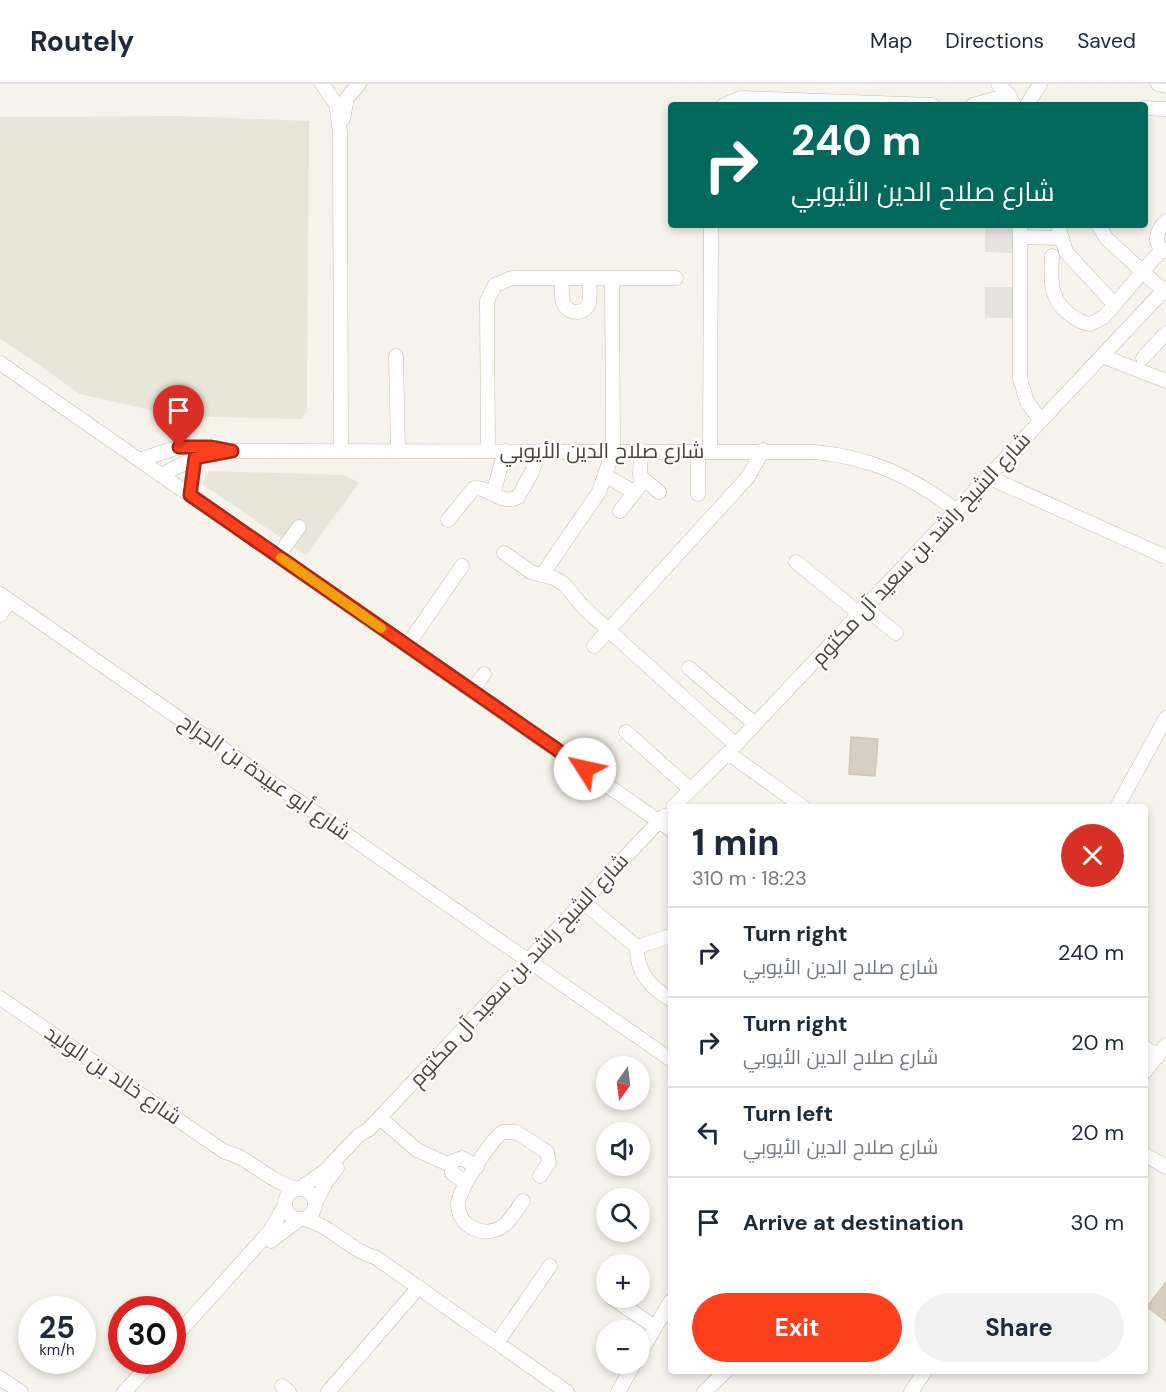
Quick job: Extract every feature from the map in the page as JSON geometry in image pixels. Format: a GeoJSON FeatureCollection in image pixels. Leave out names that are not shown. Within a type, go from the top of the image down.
{"type":"FeatureCollection","features":[{"type":"Feature","properties":{"kind":"street"},"geometry":{"type":"LineString","coordinates":[[322,84],[336,104],[340,132],[341,451]]}},
{"type":"Feature","properties":{"kind":"street"},"geometry":{"type":"LineString","coordinates":[[340,132],[346,98],[359,84]]}},
{"type":"Feature","properties":{"kind":"street"},"geometry":{"type":"LineString","coordinates":[[998,84],[1012,100]]}},
{"type":"Feature","properties":{"kind":"street"},"geometry":{"type":"LineString","coordinates":[[1029,102],[1040,84]]}},
{"type":"Feature","properties":{"kind":"street"},"geometry":{"type":"LineString","coordinates":[[1158,84],[1166,86]]}},
{"type":"Feature","properties":{"kind":"street"},"geometry":{"type":"LineString","coordinates":[[730,102],[749,98],[854,102]]}},
{"type":"Feature","properties":{"kind":"street"},"geometry":{"type":"LineString","coordinates":[[996,102],[1012,100]]}},
{"type":"Feature","properties":{"kind":"street"},"geometry":{"type":"LineString","coordinates":[[1148,108],[1166,109]]}},
{"type":"Feature","properties":{"kind":"street"},"geometry":{"type":"LineString","coordinates":[[1052,256],[1052,292],[1059,305],[1075,319],[1086,324],[1094,323],[1164,250],[1157,242],[1156,234],[1166,221]]}},
{"type":"Feature","properties":{"kind":"street"},"geometry":{"type":"LineString","coordinates":[[698,494],[704,451],[711,228]]}},
{"type":"Feature","properties":{"kind":"street"},"geometry":{"type":"LineString","coordinates":[[1100,228],[1107,239],[1165,291]]}},
{"type":"Feature","properties":{"kind":"street"},"geometry":{"type":"LineString","coordinates":[[1041,421],[1027,402],[1020,378],[1020,231],[1059,232],[1071,258],[1114,304]]}},
{"type":"Feature","properties":{"kind":"street"},"geometry":{"type":"LineString","coordinates":[[562,278],[563,303],[568,310],[576,312],[584,310],[589,303],[589,278]]}},
{"type":"Feature","properties":{"kind":"street"},"geometry":{"type":"LineString","coordinates":[[542,575],[599,492],[613,451],[612,278]]}},
{"type":"Feature","properties":{"kind":"street"},"geometry":{"type":"LineString","coordinates":[[488,451],[489,295],[495,285],[506,279],[676,278]]}},
{"type":"Feature","properties":{"kind":"street","name":"شارع الشيخ راشد بن سعيد آل مكتوم"},"geometry":{"type":"LineString","coordinates":[[676,804],[732,749],[1165,291]]}},
{"type":"Feature","properties":{"kind":"street"},"geometry":{"type":"LineString","coordinates":[[1143,358],[1166,333]]}},
{"type":"Feature","properties":{"kind":"street"},"geometry":{"type":"LineString","coordinates":[[1102,356],[1166,381]]}},
{"type":"Feature","properties":{"kind":"street"},"geometry":{"type":"LineString","coordinates":[[396,357],[398,451]]}},
{"type":"Feature","properties":{"kind":"street"},"geometry":{"type":"LineString","coordinates":[[0,363],[665,825]]}},
{"type":"Feature","properties":{"kind":"street","name":"شارع صلاح الدين الأيوبي"},"geometry":{"type":"LineString","coordinates":[[139,460],[179,447],[211,447],[232,451]]}},
{"type":"Feature","properties":{"kind":"street"},"geometry":{"type":"LineString","coordinates":[[594,646],[748,477],[762,450]]}},
{"type":"Feature","properties":{"kind":"street","name":"شارع صلاح الدين الأيوبي"},"geometry":{"type":"LineString","coordinates":[[161,475],[195,458],[232,451],[762,450],[836,454],[876,464],[908,477],[957,511]]}},
{"type":"Feature","properties":{"kind":"street"},"geometry":{"type":"LineString","coordinates":[[493,494],[505,451]]}},
{"type":"Feature","properties":{"kind":"street"},"geometry":{"type":"LineString","coordinates":[[448,520],[474,488],[480,488],[507,501],[518,497],[532,472],[539,451]]}},
{"type":"Feature","properties":{"kind":"street"},"geometry":{"type":"LineString","coordinates":[[641,451],[639,473],[659,492]]}},
{"type":"Feature","properties":{"kind":"street"},"geometry":{"type":"LineString","coordinates":[[190,495],[195,458]]}},
{"type":"Feature","properties":{"kind":"street"},"geometry":{"type":"LineString","coordinates":[[606,476],[634,492]]}},
{"type":"Feature","properties":{"kind":"street"},"geometry":{"type":"LineString","coordinates":[[988,477],[1166,557]]}},
{"type":"Feature","properties":{"kind":"street"},"geometry":{"type":"LineString","coordinates":[[620,511],[644,480]]}},
{"type":"Feature","properties":{"kind":"street"},"geometry":{"type":"LineString","coordinates":[[278,556],[299,527]]}},
{"type":"Feature","properties":{"kind":"street"},"geometry":{"type":"LineString","coordinates":[[504,553],[531,572],[564,584],[584,608],[609,629],[732,749],[799,804]]}},
{"type":"Feature","properties":{"kind":"street"},"geometry":{"type":"LineString","coordinates":[[796,562],[896,633]]}},
{"type":"Feature","properties":{"kind":"street"},"geometry":{"type":"LineString","coordinates":[[407,646],[462,566]]}},
{"type":"Feature","properties":{"kind":"street"},"geometry":{"type":"LineString","coordinates":[[0,615],[5,598]]}},
{"type":"Feature","properties":{"kind":"street","name":"شارع أبو عبيدة بن الجراح"},"geometry":{"type":"LineString","coordinates":[[5,598],[529,959],[668,1058]]}},
{"type":"Feature","properties":{"kind":"street"},"geometry":{"type":"LineString","coordinates":[[689,668],[755,724]]}},
{"type":"Feature","properties":{"kind":"street"},"geometry":{"type":"LineString","coordinates":[[472,691],[484,674]]}},
{"type":"Feature","properties":{"kind":"street"},"geometry":{"type":"LineString","coordinates":[[1119,804],[1166,718]]}},
{"type":"Feature","properties":{"kind":"street"},"geometry":{"type":"LineString","coordinates":[[626,732],[690,789]]}},
{"type":"Feature","properties":{"kind":"street","name":"شارع الشيخ راشد بن سعيد آل مكتوم"},"geometry":{"type":"LineString","coordinates":[[299,1189],[325,1171],[359,1135],[368,1130],[583,902],[665,825]]}},
{"type":"Feature","properties":{"kind":"street"},"geometry":{"type":"LineString","coordinates":[[583,902],[637,946]]}},
{"type":"Feature","properties":{"kind":"street"},"geometry":{"type":"LineString","coordinates":[[637,946],[668,937]]}},
{"type":"Feature","properties":{"kind":"street"},"geometry":{"type":"LineString","coordinates":[[637,946],[636,961],[645,980],[668,997]]}},
{"type":"Feature","properties":{"kind":"street","name":"شارع خالد بن الوليد"},"geometry":{"type":"LineString","coordinates":[[0,998],[225,1152],[238,1156],[273,1181],[299,1189]]}},
{"type":"Feature","properties":{"kind":"street"},"geometry":{"type":"LineString","coordinates":[[1148,1068],[1162,1051]]}},
{"type":"Feature","properties":{"kind":"street"},"geometry":{"type":"LineString","coordinates":[[380,1118],[417,1150],[450,1165]]}},
{"type":"Feature","properties":{"kind":"street","name":"شارع الشيخ راشد بن سعيد آل مكتوم"},"geometry":{"type":"LineString","coordinates":[[315,1204],[326,1182],[364,1140],[368,1130]]}},
{"type":"Feature","properties":{"kind":"street"},"geometry":{"type":"LineString","coordinates":[[523,1201],[503,1226],[490,1231],[477,1230],[465,1223],[459,1212],[458,1199],[466,1183],[500,1134],[512,1131],[547,1152],[549,1161],[540,1176]]}},
{"type":"Feature","properties":{"kind":"street","name":"شارع خالد بن الوليد"},"geometry":{"type":"LineString","coordinates":[[225,1152],[233,1163],[268,1187],[285,1205]]}},
{"type":"Feature","properties":{"kind":"street"},"geometry":{"type":"LineString","coordinates":[[1148,1156],[1166,1167]]}},
{"type":"Feature","properties":{"kind":"street"},"geometry":{"type":"LineString","coordinates":[[466,1183],[452,1173],[450,1165],[454,1159],[462,1158],[477,1167]]}},
{"type":"Feature","properties":{"kind":"street"},"geometry":{"type":"LineString","coordinates":[[186,1325],[228,1281],[238,1265],[275,1225],[290,1193],[299,1189],[310,1193],[315,1204],[336,1225],[368,1247],[375,1257]]}},
{"type":"Feature","properties":{"kind":"street"},"geometry":{"type":"LineString","coordinates":[[228,1281],[240,1273],[276,1236],[310,1215],[315,1204]]}},
{"type":"Feature","properties":{"kind":"street"},"geometry":{"type":"LineString","coordinates":[[285,1205],[290,1215],[323,1225],[364,1253],[375,1257],[567,1392]]}},
{"type":"Feature","properties":{"kind":"street"},"geometry":{"type":"LineString","coordinates":[[497,1343],[550,1266]]}},
{"type":"Feature","properties":{"kind":"street"},"geometry":{"type":"LineString","coordinates":[[328,1392],[418,1287]]}},
{"type":"Feature","properties":{"kind":"street"},"geometry":{"type":"LineString","coordinates":[[650,1336],[668,1305]]}},
{"type":"Feature","properties":{"kind":"street"},"geometry":{"type":"LineString","coordinates":[[627,1308],[655,1327]]}},
{"type":"Feature","properties":{"kind":"street"},"geometry":{"type":"LineString","coordinates":[[124,1392],[141,1374]]}},
{"type":"Feature","properties":{"kind":"street"},"geometry":{"type":"LineString","coordinates":[[618,1392],[628,1374]]}},
{"type":"Feature","properties":{"kind":"street"},"geometry":{"type":"LineString","coordinates":[[704,1392],[723,1374]]}},
{"type":"Feature","properties":{"kind":"street"},"geometry":{"type":"LineString","coordinates":[[911,1392],[923,1374]]}},
{"type":"Feature","properties":{"kind":"street"},"geometry":{"type":"LineString","coordinates":[[0,1378],[21,1392]]}},
{"type":"Feature","properties":{"kind":"shaded area"},"geometry":{"type":"Polygon","coordinates":[[[180,116],[309,121],[307,411],[301,419],[176,416],[80,394],[0,338],[0,117],[180,116]]]}},
{"type":"Feature","properties":{"kind":"shaded area"},"geometry":{"type":"Polygon","coordinates":[[[985,228],[1027,228],[1027,318],[985,318],[985,287],[1013,287],[1013,253],[985,252],[985,228]]]}},
{"type":"Feature","properties":{"kind":"shaded area"},"geometry":{"type":"Polygon","coordinates":[[[209,471],[345,475],[359,483],[306,555],[202,484],[209,471]]]}},
{"type":"Feature","properties":{"kind":"building"},"geometry":{"type":"Polygon","coordinates":[[[851,737],[878,739],[875,776],[849,774],[851,737]]]}},
{"type":"Feature","properties":{"kind":"building"},"geometry":{"type":"Polygon","coordinates":[[[1166,1282],[1166,1321],[1148,1306],[1166,1282]]]}},
{"type":"Feature","properties":{"kind":"slow traffic"},"geometry":{"type":"LineString","coordinates":[[281,558],[381,628]]}},
{"type":"Feature","properties":{"kind":"route"},"geometry":{"type":"LineString","coordinates":[[179,447],[200,446],[232,451],[195,458],[190,495],[585,769]]}}]}
